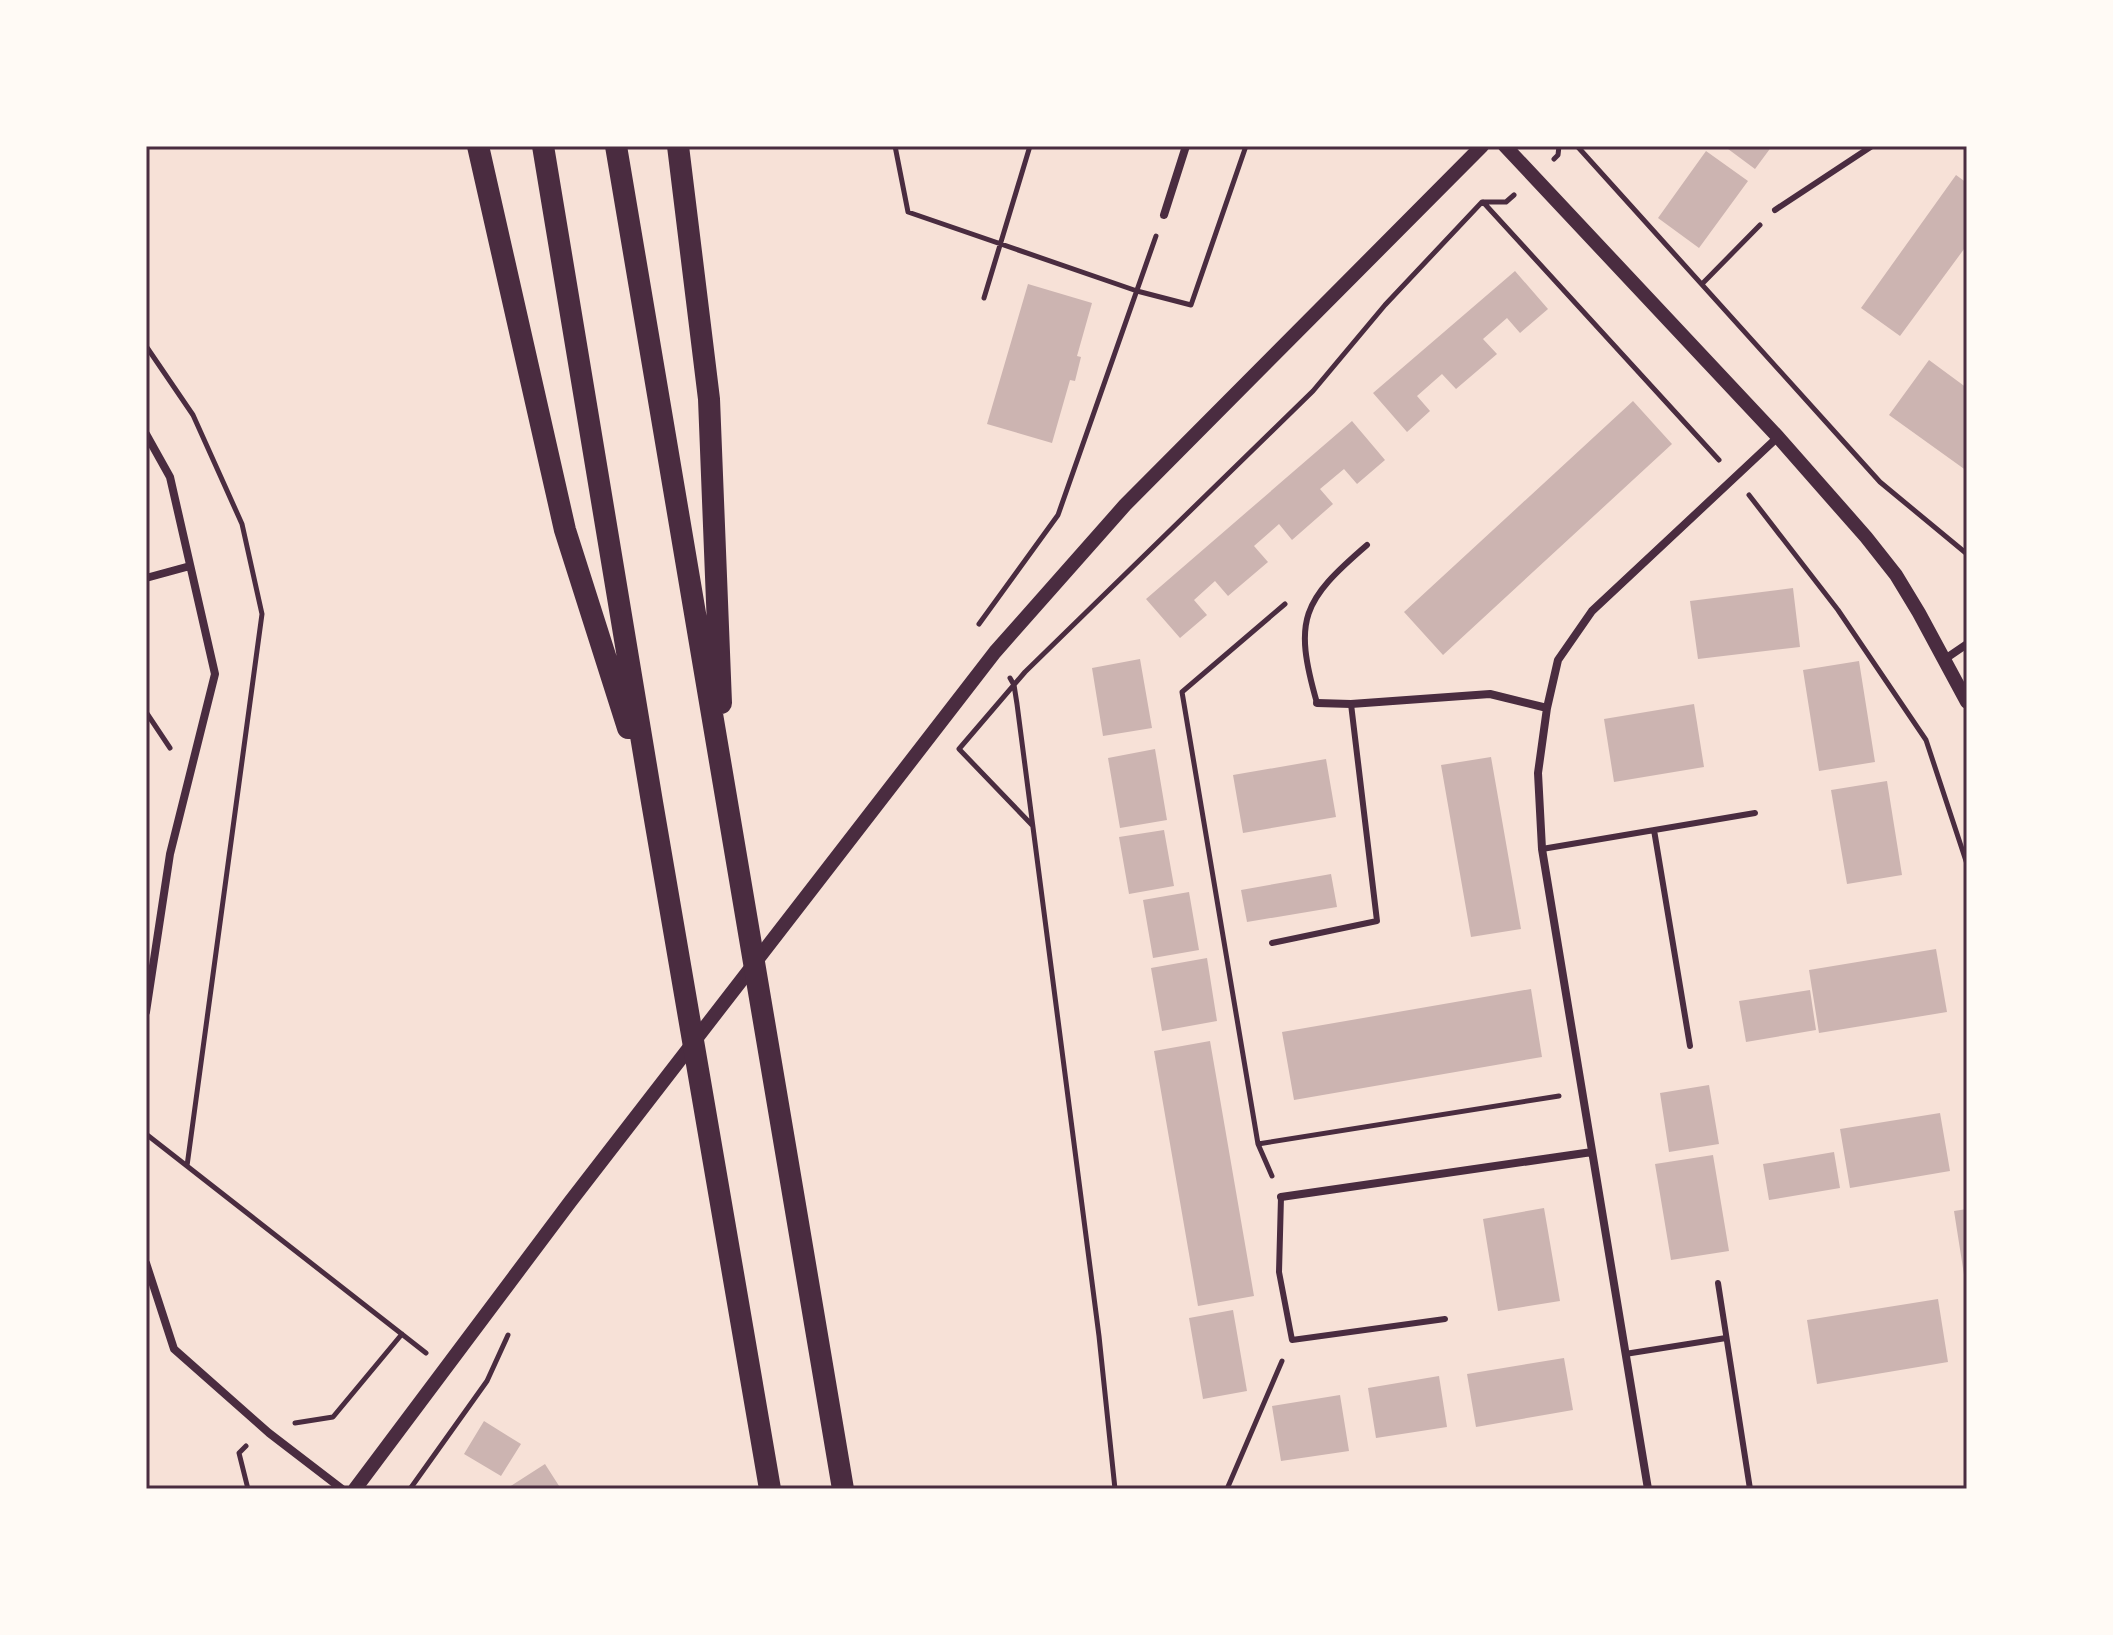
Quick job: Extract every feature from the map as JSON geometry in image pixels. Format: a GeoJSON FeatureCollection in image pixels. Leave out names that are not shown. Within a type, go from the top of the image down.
{"type":"FeatureCollection","features":[{"type":"Feature","properties":{"kind":"highway"},"geometry":{"type":"LineString","coordinates":[[478,146],[565,530],[652,802]]}},
{"type":"Feature","properties":{"kind":"highway"},"geometry":{"type":"LineString","coordinates":[[543,146],[770,1489]]}},
{"type":"Feature","properties":{"kind":"highway"},"geometry":{"type":"LineString","coordinates":[[616,146],[843,1489]]}},
{"type":"Feature","properties":{"kind":"highway"},"geometry":{"type":"LineString","coordinates":[[678,146],[709,399],[725,794]]}},
{"type":"Feature","properties":{"kind":"street"},"geometry":{"type":"LineString","coordinates":[[1164,215],[1186,146]]}},
{"type":"Feature","properties":{"kind":"street"},"geometry":{"type":"LineString","coordinates":[[355,1489],[570,1202],[995,652],[1125,505],[1482,146]]}},
{"type":"Feature","properties":{"kind":"street"},"geometry":{"type":"LineString","coordinates":[[1505,146],[1778,437],[1896,575],[1967,702]]}},
{"type":"Feature","properties":{"kind":"street"},"geometry":{"type":"LineString","coordinates":[[146,434],[170,477],[215,674],[170,854],[146,1012]]}},
{"type":"Feature","properties":{"kind":"street"},"geometry":{"type":"LineString","coordinates":[[1648,1489],[1542,849],[1538,773],[1547,708],[1558,660],[1592,611],[1778,437]]}},
{"type":"Feature","properties":{"kind":"street"},"geometry":{"type":"LineString","coordinates":[[146,578],[190,566]]}},
{"type":"Feature","properties":{"kind":"street"},"geometry":{"type":"LineString","coordinates":[[1945,659],[1967,644]]}},
{"type":"Feature","properties":{"kind":"street"},"geometry":{"type":"LineString","coordinates":[[1317,703],[1351,704],[1490,694],[1547,708]]}},
{"type":"Feature","properties":{"kind":"street"},"geometry":{"type":"LineString","coordinates":[[1281,1197],[1592,1152]]}},
{"type":"Feature","properties":{"kind":"street"},"geometry":{"type":"LineString","coordinates":[[146,1263],[174,1349],[262,1427],[342,1489]]}},
{"type":"Feature","properties":{"kind":"lane"},"geometry":{"type":"LineString","coordinates":[[1775,210],[1872,146]]}},
{"type":"Feature","properties":{"kind":"lane"},"geometry":{"type":"LineString","coordinates":[[1317,703],[1305,656],[1304,633],[1308,614],[1324,583],[1367,545]]}},
{"type":"Feature","properties":{"kind":"lane"},"geometry":{"type":"LineString","coordinates":[[1272,943],[1377,921],[1351,704]]}},
{"type":"Feature","properties":{"kind":"lane"},"geometry":{"type":"LineString","coordinates":[[1542,849],[1755,813]]}},
{"type":"Feature","properties":{"kind":"lane"},"geometry":{"type":"LineString","coordinates":[[1654,830],[1690,1046]]}},
{"type":"Feature","properties":{"kind":"lane"},"geometry":{"type":"LineString","coordinates":[[1281,1197],[1279,1272],[1292,1340],[1445,1319]]}},
{"type":"Feature","properties":{"kind":"lane"},"geometry":{"type":"LineString","coordinates":[[1718,1283],[1750,1489]]}},
{"type":"Feature","properties":{"kind":"lane"},"geometry":{"type":"LineString","coordinates":[[1625,1354],[1726,1338]]}},
{"type":"Feature","properties":{"kind":"path"},"geometry":{"type":"LineString","coordinates":[[895,146],[908,212],[1137,291],[1191,305],[1246,146]]}},
{"type":"Feature","properties":{"kind":"path"},"geometry":{"type":"LineString","coordinates":[[984,298],[1030,146]]}},
{"type":"Feature","properties":{"kind":"path"},"geometry":{"type":"LineString","coordinates":[[1033,826],[959,749],[1014,685],[1143,555],[1303,402],[1385,305],[1482,202],[1506,202],[1558,155],[1559,146]]}},
{"type":"Feature","properties":{"kind":"path"},"geometry":{"type":"LineString","coordinates":[[1577,146],[1880,482],[1967,554]]}},
{"type":"Feature","properties":{"kind":"path"},"geometry":{"type":"LineString","coordinates":[[1482,202],[1735,477],[1838,610],[1926,740],[1967,864]]}},
{"type":"Feature","properties":{"kind":"path"},"geometry":{"type":"LineString","coordinates":[[1702,284],[1775,210]]}},
{"type":"Feature","properties":{"kind":"path"},"geometry":{"type":"LineString","coordinates":[[1058,515],[1164,215]]}},
{"type":"Feature","properties":{"kind":"path"},"geometry":{"type":"LineString","coordinates":[[1014,685],[1099,1336],[1115,1489]]}},
{"type":"Feature","properties":{"kind":"path"},"geometry":{"type":"LineString","coordinates":[[146,1134],[446,1369]]}},
{"type":"Feature","properties":{"kind":"path"},"geometry":{"type":"LineString","coordinates":[[1258,1144],[1281,1197]]}},
{"type":"Feature","properties":{"kind":"path"},"geometry":{"type":"LineString","coordinates":[[248,1489],[239,1453],[262,1427],[333,1417],[402,1334]]}},
{"type":"Feature","properties":{"kind":"path"},"geometry":{"type":"LineString","coordinates":[[1227,1489],[1292,1340]]}},
{"type":"Feature","properties":{"kind":"building"},"geometry":{"type":"Polygon","coordinates":[[[1724,146],[1772,146],[1755,169],[1724,146]]]}},
{"type":"Feature","properties":{"kind":"building"},"geometry":{"type":"Polygon","coordinates":[[[1706,151],[1748,181],[1699,248],[1658,218],[1706,151]]]}},
{"type":"Feature","properties":{"kind":"building"},"geometry":{"type":"Polygon","coordinates":[[[1956,175],[1967,183],[1967,245],[1900,336],[1861,308],[1956,175]]]}},
{"type":"Feature","properties":{"kind":"building"},"geometry":{"type":"Polygon","coordinates":[[[1515,271],[1548,309],[1520,333],[1507,318],[1483,339],[1497,354],[1456,389],[1442,374],[1417,396],[1430,411],[1407,432],[1373,393],[1515,271]]]}},
{"type":"Feature","properties":{"kind":"building"},"geometry":{"type":"Polygon","coordinates":[[[1028,284],[1092,303],[1077,356],[1081,357],[1075,381],[1070,380],[1052,443],[987,424],[1028,284]]]}},
{"type":"Feature","properties":{"kind":"building"},"geometry":{"type":"Polygon","coordinates":[[[1929,360],[1967,388],[1967,471],[1889,415],[1929,360]]]}},
{"type":"Feature","properties":{"kind":"building"},"geometry":{"type":"Polygon","coordinates":[[[1633,401],[1672,444],[1443,655],[1404,612],[1633,401]]]}},
{"type":"Feature","properties":{"kind":"building"},"geometry":{"type":"Polygon","coordinates":[[[1352,421],[1385,460],[1357,484],[1344,469],[1320,489],[1333,504],[1292,540],[1279,524],[1254,546],[1268,562],[1228,596],[1215,581],[1194,600],[1207,615],[1180,638],[1146,599],[1352,421]]]}},
{"type":"Feature","properties":{"kind":"building"},"geometry":{"type":"Polygon","coordinates":[[[1793,588],[1800,647],[1698,659],[1690,601],[1793,588]]]}},
{"type":"Feature","properties":{"kind":"building"},"geometry":{"type":"Polygon","coordinates":[[[1140,659],[1152,728],[1103,736],[1092,668],[1140,659]]]}},
{"type":"Feature","properties":{"kind":"building"},"geometry":{"type":"Polygon","coordinates":[[[1859,661],[1875,762],[1819,771],[1803,670],[1859,661]]]}},
{"type":"Feature","properties":{"kind":"building"},"geometry":{"type":"Polygon","coordinates":[[[1694,704],[1704,767],[1614,782],[1604,719],[1694,704]]]}},
{"type":"Feature","properties":{"kind":"building"},"geometry":{"type":"Polygon","coordinates":[[[1155,749],[1167,820],[1120,828],[1108,758],[1155,749]]]}},
{"type":"Feature","properties":{"kind":"building"},"geometry":{"type":"Polygon","coordinates":[[[1491,757],[1521,929],[1471,937],[1441,765],[1491,757]]]}},
{"type":"Feature","properties":{"kind":"building"},"geometry":{"type":"Polygon","coordinates":[[[1326,759],[1336,817],[1243,833],[1233,775],[1326,759]]]}},
{"type":"Feature","properties":{"kind":"building"},"geometry":{"type":"Polygon","coordinates":[[[1887,781],[1902,875],[1847,884],[1831,790],[1887,781]]]}},
{"type":"Feature","properties":{"kind":"building"},"geometry":{"type":"Polygon","coordinates":[[[1164,830],[1174,886],[1129,894],[1119,837],[1164,830]]]}},
{"type":"Feature","properties":{"kind":"building"},"geometry":{"type":"Polygon","coordinates":[[[1331,874],[1337,907],[1247,922],[1241,890],[1331,874]]]}},
{"type":"Feature","properties":{"kind":"building"},"geometry":{"type":"Polygon","coordinates":[[[1189,892],[1199,950],[1153,958],[1143,900],[1189,892]]]}},
{"type":"Feature","properties":{"kind":"building"},"geometry":{"type":"Polygon","coordinates":[[[1936,949],[1947,1012],[1819,1033],[1809,970],[1936,949]]]}},
{"type":"Feature","properties":{"kind":"building"},"geometry":{"type":"Polygon","coordinates":[[[1207,958],[1217,1021],[1162,1031],[1151,968],[1207,958]]]}},
{"type":"Feature","properties":{"kind":"building"},"geometry":{"type":"Polygon","coordinates":[[[1531,989],[1542,1057],[1294,1100],[1282,1032],[1531,989]]]}},
{"type":"Feature","properties":{"kind":"building"},"geometry":{"type":"Polygon","coordinates":[[[1810,990],[1816,1030],[1746,1042],[1739,1001],[1810,990]]]}},
{"type":"Feature","properties":{"kind":"building"},"geometry":{"type":"Polygon","coordinates":[[[1210,1041],[1254,1296],[1198,1306],[1154,1051],[1210,1041]]]}},
{"type":"Feature","properties":{"kind":"building"},"geometry":{"type":"Polygon","coordinates":[[[1709,1085],[1719,1144],[1669,1152],[1660,1093],[1709,1085]]]}},
{"type":"Feature","properties":{"kind":"building"},"geometry":{"type":"Polygon","coordinates":[[[1940,1113],[1950,1171],[1850,1188],[1840,1129],[1940,1113]]]}},
{"type":"Feature","properties":{"kind":"building"},"geometry":{"type":"Polygon","coordinates":[[[1834,1152],[1840,1188],[1769,1200],[1763,1164],[1834,1152]]]}},
{"type":"Feature","properties":{"kind":"building"},"geometry":{"type":"Polygon","coordinates":[[[1713,1155],[1729,1251],[1671,1260],[1655,1164],[1713,1155]]]}},
{"type":"Feature","properties":{"kind":"building"},"geometry":{"type":"Polygon","coordinates":[[[1544,1208],[1560,1301],[1498,1311],[1483,1219],[1544,1208]]]}},
{"type":"Feature","properties":{"kind":"building"},"geometry":{"type":"Polygon","coordinates":[[[1967,1209],[1967,1281],[1965,1281],[1954,1211],[1967,1209]]]}},
{"type":"Feature","properties":{"kind":"building"},"geometry":{"type":"Polygon","coordinates":[[[1938,1299],[1948,1362],[1817,1384],[1807,1320],[1938,1299]]]}},
{"type":"Feature","properties":{"kind":"building"},"geometry":{"type":"Polygon","coordinates":[[[1233,1310],[1247,1391],[1203,1399],[1189,1318],[1233,1310]]]}},
{"type":"Feature","properties":{"kind":"building"},"geometry":{"type":"Polygon","coordinates":[[[1564,1358],[1573,1410],[1476,1427],[1467,1374],[1564,1358]]]}},
{"type":"Feature","properties":{"kind":"building"},"geometry":{"type":"Polygon","coordinates":[[[1439,1376],[1447,1427],[1376,1438],[1368,1388],[1439,1376]]]}},
{"type":"Feature","properties":{"kind":"building"},"geometry":{"type":"Polygon","coordinates":[[[1340,1395],[1349,1451],[1281,1461],[1272,1406],[1340,1395]]]}},
{"type":"Feature","properties":{"kind":"building"},"geometry":{"type":"Polygon","coordinates":[[[484,1421],[521,1444],[501,1476],[464,1454],[484,1421]]]}},
{"type":"Feature","properties":{"kind":"building"},"geometry":{"type":"Polygon","coordinates":[[[545,1464],[561,1489],[506,1489],[545,1464]]]}}]}
